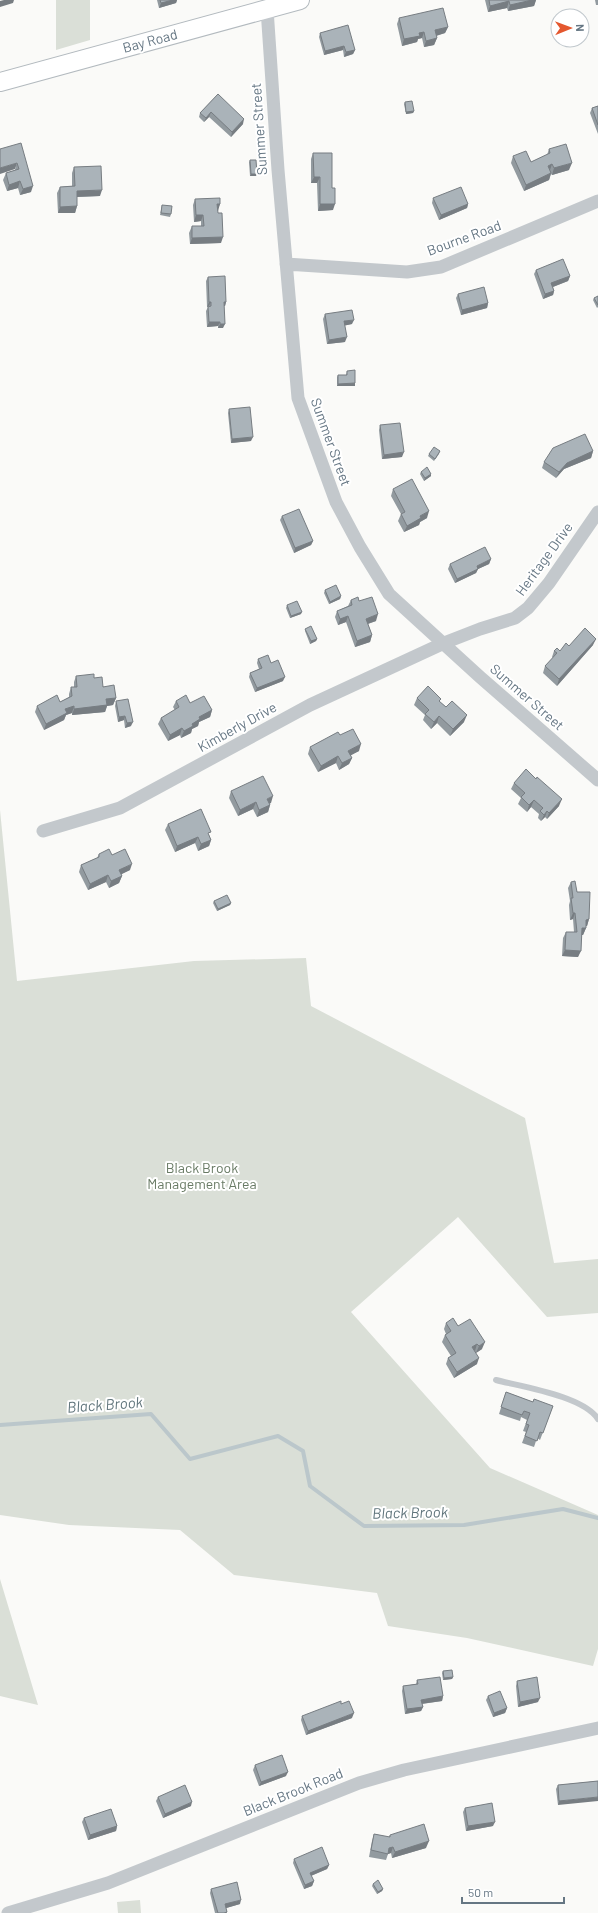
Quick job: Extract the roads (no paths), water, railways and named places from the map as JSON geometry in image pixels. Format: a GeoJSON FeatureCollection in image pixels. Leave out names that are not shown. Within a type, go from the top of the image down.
{"type":"FeatureCollection","features":[{"type":"Feature","properties":{"kind":"main road","name":"Bay Road"},"geometry":{"type":"LineString","coordinates":[[0,82],[300,0]]}},
{"type":"Feature","properties":{"kind":"street","name":"Summer Street"},"geometry":{"type":"LineString","coordinates":[[267,9],[286,264],[298,398],[336,502],[360,547],[389,594],[480,677],[598,780]]}},
{"type":"Feature","properties":{"kind":"street","name":"Bourne Road"},"geometry":{"type":"LineString","coordinates":[[286,264],[407,272],[441,267],[598,201]]}},
{"type":"Feature","properties":{"kind":"street","name":"Heritage Drive"},"geometry":{"type":"LineString","coordinates":[[444,643],[480,629],[515,618],[528,608],[549,583],[598,512]]}},
{"type":"Feature","properties":{"kind":"street","name":"Kimberly Drive"},"geometry":{"type":"LineString","coordinates":[[43,831],[120,808],[310,705],[444,643]]}},
{"type":"Feature","properties":{"kind":"street","name":"Black Brook Road"},"geometry":{"type":"LineString","coordinates":[[8,1913],[108,1883],[358,1783],[404,1770],[598,1728]]}},
{"type":"Feature","properties":{"kind":"lane"},"geometry":{"type":"LineString","coordinates":[[496,1380],[566,1398],[593,1412],[598,1419]]}},
{"type":"Feature","properties":{"kind":"waterway","name":"Black Brook"},"geometry":{"type":"LineString","coordinates":[[0,1425],[151,1414],[190,1459],[278,1436],[303,1451],[310,1486],[364,1526],[464,1525],[563,1509],[598,1518]]}},
{"type":"Feature","properties":{"kind":"park label","name":"Black Brook Management Area"},"geometry":{"type":"Point","coordinates":[202,1176]}}]}
